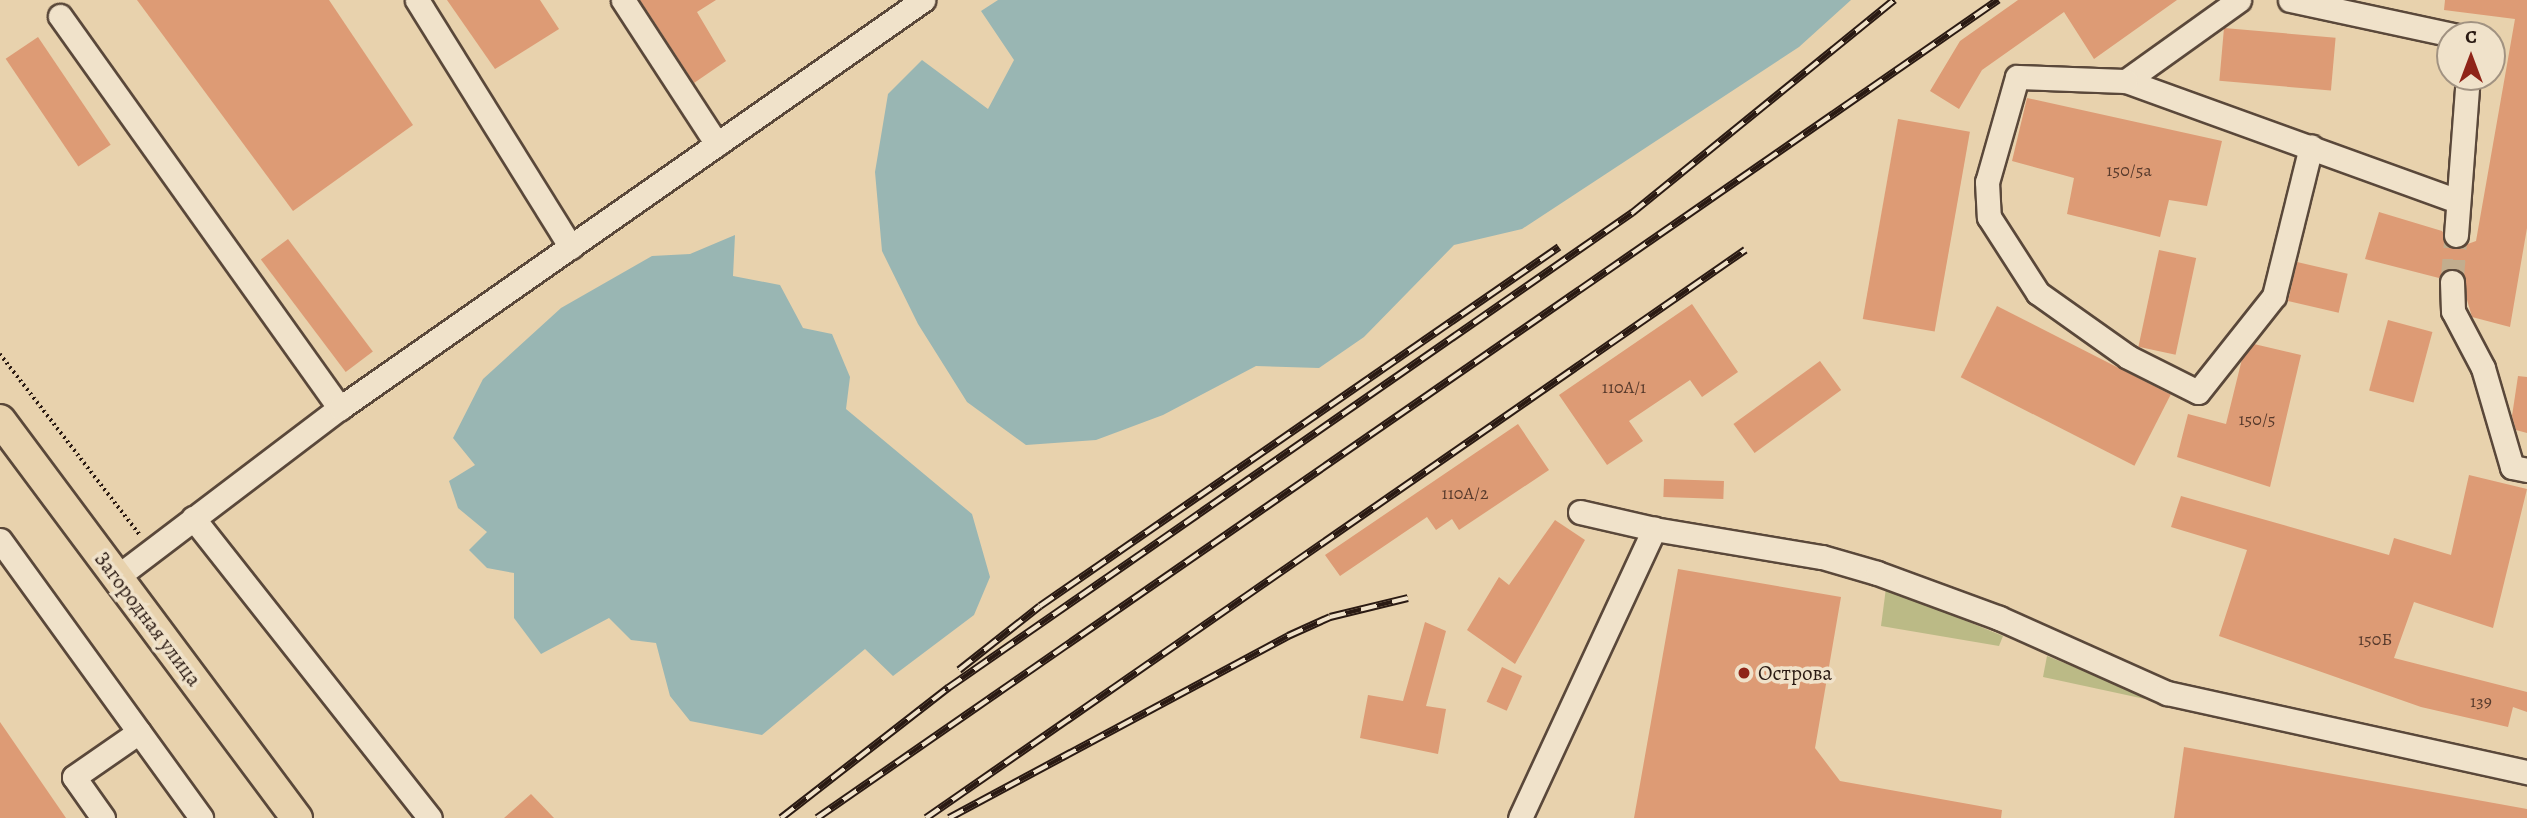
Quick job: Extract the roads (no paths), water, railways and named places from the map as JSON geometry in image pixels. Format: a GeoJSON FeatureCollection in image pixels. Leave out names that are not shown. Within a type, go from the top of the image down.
{"type":"FeatureCollection","features":[{"type":"Feature","properties":{"kind":"main road","name":"Загородная улица"},"geometry":{"type":"LineString","coordinates":[[5,437],[117,578],[297,818]]}},
{"type":"Feature","properties":{"kind":"street"},"geometry":{"type":"LineString","coordinates":[[416,0],[571,247]]}},
{"type":"Feature","properties":{"kind":"street"},"geometry":{"type":"LineString","coordinates":[[623,0],[716,144]]}},
{"type":"Feature","properties":{"kind":"street"},"geometry":{"type":"LineString","coordinates":[[117,578],[192,518],[340,408],[923,0]]}},
{"type":"Feature","properties":{"kind":"street"},"geometry":{"type":"LineString","coordinates":[[2126,81],[2239,0]]}},
{"type":"Feature","properties":{"kind":"street"},"geometry":{"type":"LineString","coordinates":[[2290,0],[2436,31]]}},
{"type":"Feature","properties":{"kind":"street"},"geometry":{"type":"LineString","coordinates":[[60,16],[340,408]]}},
{"type":"Feature","properties":{"kind":"street"},"geometry":{"type":"LineString","coordinates":[[2311,147],[2274,296],[2198,392],[2128,357],[2038,293],[1989,217],[1987,182],[2017,77],[2126,81],[2311,147],[2458,201]]}},
{"type":"Feature","properties":{"kind":"street"},"geometry":{"type":"LineString","coordinates":[[2456,235],[2467,91]]}},
{"type":"Feature","properties":{"kind":"street"},"geometry":{"type":"LineString","coordinates":[[2452,282],[2453,312],[2483,368],[2512,467],[2527,470]]}},
{"type":"Feature","properties":{"kind":"street"},"geometry":{"type":"LineString","coordinates":[[1580,512],[1654,528],[1822,557],[1877,573],[1999,618],[2167,693],[2527,772]]}},
{"type":"Feature","properties":{"kind":"street"},"geometry":{"type":"LineString","coordinates":[[192,518],[430,818]]}},
{"type":"Feature","properties":{"kind":"street"},"geometry":{"type":"LineString","coordinates":[[1520,818],[1654,528]]}},
{"type":"Feature","properties":{"kind":"street"},"geometry":{"type":"LineString","coordinates":[[0,540],[201,818]]}},
{"type":"Feature","properties":{"kind":"street"},"geometry":{"type":"LineString","coordinates":[[103,818],[74,778],[139,732]]}},
{"type":"Feature","properties":{"kind":"water"},"geometry":{"type":"Polygon","coordinates":[[[998,0],[1851,0],[1799,47],[1522,229],[1454,245],[1364,337],[1319,368],[1256,366],[1163,415],[1096,440],[1026,445],[967,402],[918,324],[882,251],[875,172],[888,94],[922,60],[988,109],[1014,60],[981,11],[998,0]]]}},
{"type":"Feature","properties":{"kind":"water"},"geometry":{"type":"Polygon","coordinates":[[[735,235],[733,276],[780,285],[803,328],[832,334],[850,377],[846,409],[972,514],[990,577],[974,615],[893,676],[865,649],[762,735],[690,721],[670,696],[656,643],[631,640],[609,618],[541,654],[514,618],[514,573],[487,568],[469,550],[487,532],[458,508],[449,481],[475,465],[453,438],[483,379],[561,308],[652,256],[690,254],[735,235]]]}},
{"type":"Feature","properties":{"kind":"tunnel"},"geometry":{"type":"LineString","coordinates":[[2452,282],[2456,235]]}},
{"type":"Feature","properties":{"kind":"railway"},"geometry":{"type":"LineString","coordinates":[[781,818],[948,688],[1632,213],[1894,0]]}},
{"type":"Feature","properties":{"kind":"railway"},"geometry":{"type":"LineString","coordinates":[[817,818],[1998,0]]}},
{"type":"Feature","properties":{"kind":"railway"},"geometry":{"type":"LineString","coordinates":[[959,670],[1040,606],[1559,247]]}},
{"type":"Feature","properties":{"kind":"railway"},"geometry":{"type":"LineString","coordinates":[[926,818],[1745,250]]}},
{"type":"Feature","properties":{"kind":"railway"},"geometry":{"type":"LineString","coordinates":[[949,818],[1288,636],[1330,617],[1408,598]]}},
{"type":"Feature","properties":{"kind":"place","name":"Острова"},"geometry":{"type":"Point","coordinates":[1744,673]}}]}
